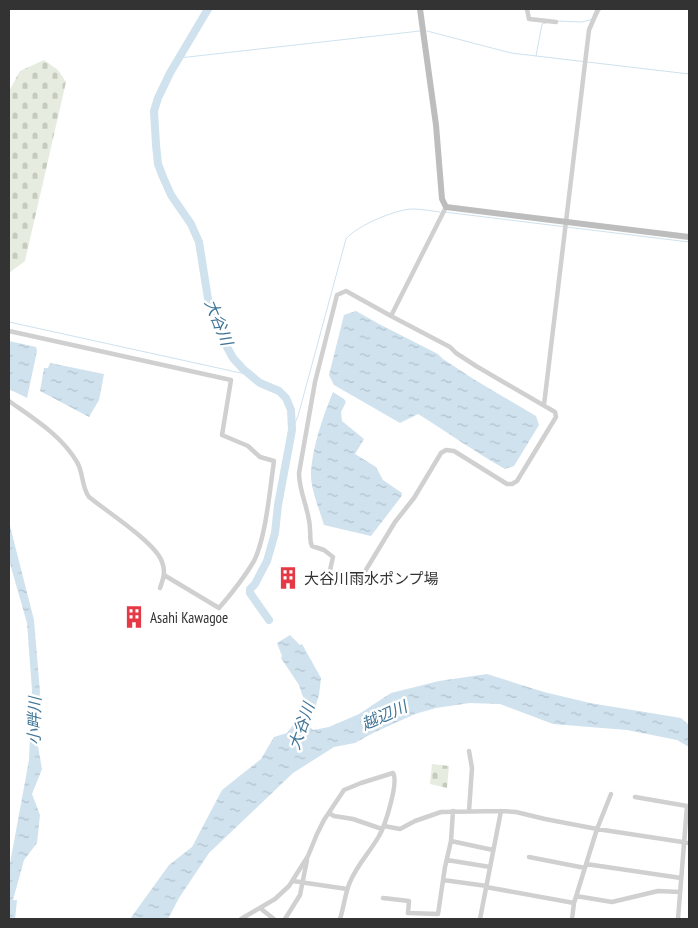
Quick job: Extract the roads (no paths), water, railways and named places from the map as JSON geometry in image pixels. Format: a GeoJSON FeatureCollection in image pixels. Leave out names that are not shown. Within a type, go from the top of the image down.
{"type":"FeatureCollection","features":[{"type":"Feature","properties":{"kind":"street"},"geometry":{"type":"LineString","coordinates":[[420,9],[436,125],[442,199],[446,207]]}},
{"type":"Feature","properties":{"kind":"street"},"geometry":{"type":"LineString","coordinates":[[527,9],[529,19],[556,22]]}},
{"type":"Feature","properties":{"kind":"street"},"geometry":{"type":"LineString","coordinates":[[544,405],[589,30],[598,9]]}},
{"type":"Feature","properties":{"kind":"street"},"geometry":{"type":"LineString","coordinates":[[446,207],[689,237]]}},
{"type":"Feature","properties":{"kind":"street"},"geometry":{"type":"LineString","coordinates":[[392,316],[446,207]]}},
{"type":"Feature","properties":{"kind":"street"},"geometry":{"type":"LineString","coordinates":[[346,291],[392,316],[450,347],[476,366],[555,412],[556,417],[518,481],[512,484],[507,484],[454,451],[446,450],[441,453],[414,498],[395,522],[361,578],[349,583],[330,583],[328,579],[333,557],[324,550],[312,546],[309,541],[311,531],[299,482],[299,465],[314,382],[337,295],[346,291]]}},
{"type":"Feature","properties":{"kind":"street"},"geometry":{"type":"LineString","coordinates":[[9,331],[231,380],[222,435],[248,446],[260,457],[274,461],[260,545],[241,581],[219,608],[164,575]]}},
{"type":"Feature","properties":{"kind":"street"},"geometry":{"type":"LineString","coordinates":[[9,401],[62,440],[77,461],[83,474],[84,489],[89,497],[154,549],[162,562],[164,575],[160,588]]}},
{"type":"Feature","properties":{"kind":"street"},"geometry":{"type":"LineString","coordinates":[[469,751],[472,768],[469,811]]}},
{"type":"Feature","properties":{"kind":"street"},"geometry":{"type":"LineString","coordinates":[[285,919],[297,903],[308,856],[316,834],[339,796],[349,787],[393,773],[396,777],[394,789],[383,827],[355,872],[347,889],[340,919]]}},
{"type":"Feature","properties":{"kind":"street"},"geometry":{"type":"LineString","coordinates":[[572,919],[576,896],[597,829],[611,794]]}},
{"type":"Feature","properties":{"kind":"street"},"geometry":{"type":"LineString","coordinates":[[635,798],[687,806],[687,842],[681,878],[678,919]]}},
{"type":"Feature","properties":{"kind":"street"},"geometry":{"type":"LineString","coordinates":[[383,898],[409,901],[408,913],[438,914],[452,841],[453,811]]}},
{"type":"Feature","properties":{"kind":"street"},"geometry":{"type":"LineString","coordinates":[[480,919],[501,811]]}},
{"type":"Feature","properties":{"kind":"street"},"geometry":{"type":"LineString","coordinates":[[329,813],[334,816],[400,829],[415,821],[441,812],[516,812],[545,820],[687,842]]}},
{"type":"Feature","properties":{"kind":"street"},"geometry":{"type":"LineString","coordinates":[[452,841],[493,850]]}},
{"type":"Feature","properties":{"kind":"street"},"geometry":{"type":"LineString","coordinates":[[241,919],[281,895],[308,856]]}},
{"type":"Feature","properties":{"kind":"street"},"geometry":{"type":"LineString","coordinates":[[529,857],[681,878]]}},
{"type":"Feature","properties":{"kind":"street"},"geometry":{"type":"LineString","coordinates":[[447,860],[490,867]]}},
{"type":"Feature","properties":{"kind":"street"},"geometry":{"type":"LineString","coordinates":[[293,880],[347,889]]}},
{"type":"Feature","properties":{"kind":"street"},"geometry":{"type":"LineString","coordinates":[[443,880],[574,903]]}},
{"type":"Feature","properties":{"kind":"street"},"geometry":{"type":"LineString","coordinates":[[576,896],[612,902],[658,891],[680,892]]}},
{"type":"Feature","properties":{"kind":"street"},"geometry":{"type":"LineString","coordinates":[[260,908],[274,919]]}},
{"type":"Feature","properties":{"kind":"street"},"geometry":{"type":"LineString","coordinates":[[416,919],[417,913]]}},
{"type":"Feature","properties":{"kind":"water"},"geometry":{"type":"Polygon","coordinates":[[[356,311],[438,354],[475,380],[536,416],[539,425],[514,466],[505,469],[418,414],[400,423],[334,385],[329,375],[344,315],[356,311]]]}},
{"type":"Feature","properties":{"kind":"water"},"geometry":{"type":"Polygon","coordinates":[[[9,341],[36,347],[37,351],[27,398],[9,389],[9,341]]]}},
{"type":"Feature","properties":{"kind":"water"},"geometry":{"type":"Polygon","coordinates":[[[50,363],[104,374],[99,400],[89,417],[40,391],[44,368],[48,368],[50,363]]]}},
{"type":"Feature","properties":{"kind":"water"},"geometry":{"type":"Polygon","coordinates":[[[333,392],[346,402],[341,412],[342,421],[364,439],[355,454],[376,467],[383,480],[402,493],[401,497],[371,536],[324,525],[313,491],[311,471],[316,441],[333,392]]]}},
{"type":"Feature","properties":{"kind":"water","name":"小畔川"},"geometry":{"type":"Polygon","coordinates":[[[9,522],[34,620],[40,692],[35,729],[42,769],[32,794],[40,815],[37,843],[24,860],[13,900],[17,900],[15,919],[9,919],[9,869],[29,760],[32,690],[27,623],[9,560],[9,522]]]}},
{"type":"Feature","properties":{"kind":"water","name":"越辺川"},"geometry":{"type":"Polygon","coordinates":[[[290,635],[300,645],[302,644],[321,678],[319,695],[309,726],[313,730],[329,727],[359,714],[391,693],[439,681],[487,674],[544,692],[590,703],[681,718],[689,725],[689,747],[677,740],[627,730],[553,724],[500,704],[470,703],[436,708],[415,714],[355,743],[334,747],[293,773],[209,853],[179,898],[168,919],[130,919],[169,865],[192,847],[222,790],[261,759],[274,737],[287,733],[297,720],[304,700],[299,685],[281,658],[277,643],[290,635]]]}},
{"type":"Feature","properties":{"kind":"waterway","name":"大谷川"},"geometry":{"type":"LineString","coordinates":[[208,9],[170,73],[158,98],[154,111],[156,145],[158,164],[163,177],[171,195],[191,224],[199,242],[208,299],[222,338],[233,358],[243,369],[260,383],[279,391],[286,398],[291,410],[292,430],[278,505],[275,533],[267,561],[255,584],[250,589],[250,593],[269,620]]}},
{"type":"Feature","properties":{"kind":"waterway"},"geometry":{"type":"LineString","coordinates":[[596,18],[601,9]]}},
{"type":"Feature","properties":{"kind":"waterway"},"geometry":{"type":"LineString","coordinates":[[557,21],[582,22],[593,19]]}},
{"type":"Feature","properties":{"kind":"waterway"},"geometry":{"type":"LineString","coordinates":[[536,56],[542,24],[546,23]]}},
{"type":"Feature","properties":{"kind":"waterway"},"geometry":{"type":"LineString","coordinates":[[179,58],[420,31]]}},
{"type":"Feature","properties":{"kind":"waterway"},"geometry":{"type":"LineString","coordinates":[[427,31],[511,53],[689,74]]}},
{"type":"Feature","properties":{"kind":"waterway"},"geometry":{"type":"LineString","coordinates":[[292,430],[298,416],[346,239],[367,224],[397,212],[413,209],[440,212]]}},
{"type":"Feature","properties":{"kind":"waterway"},"geometry":{"type":"LineString","coordinates":[[444,212],[689,242]]}},
{"type":"Feature","properties":{"kind":"waterway"},"geometry":{"type":"LineString","coordinates":[[9,322],[250,375]]}},
{"type":"Feature","properties":{"kind":"place","name":"大谷川雨水ポンプ場"},"geometry":{"type":"Point","coordinates":[288,578]}},
{"type":"Feature","properties":{"kind":"place","name":"Asahi Kawagoe"},"geometry":{"type":"Point","coordinates":[134,617]}}]}
